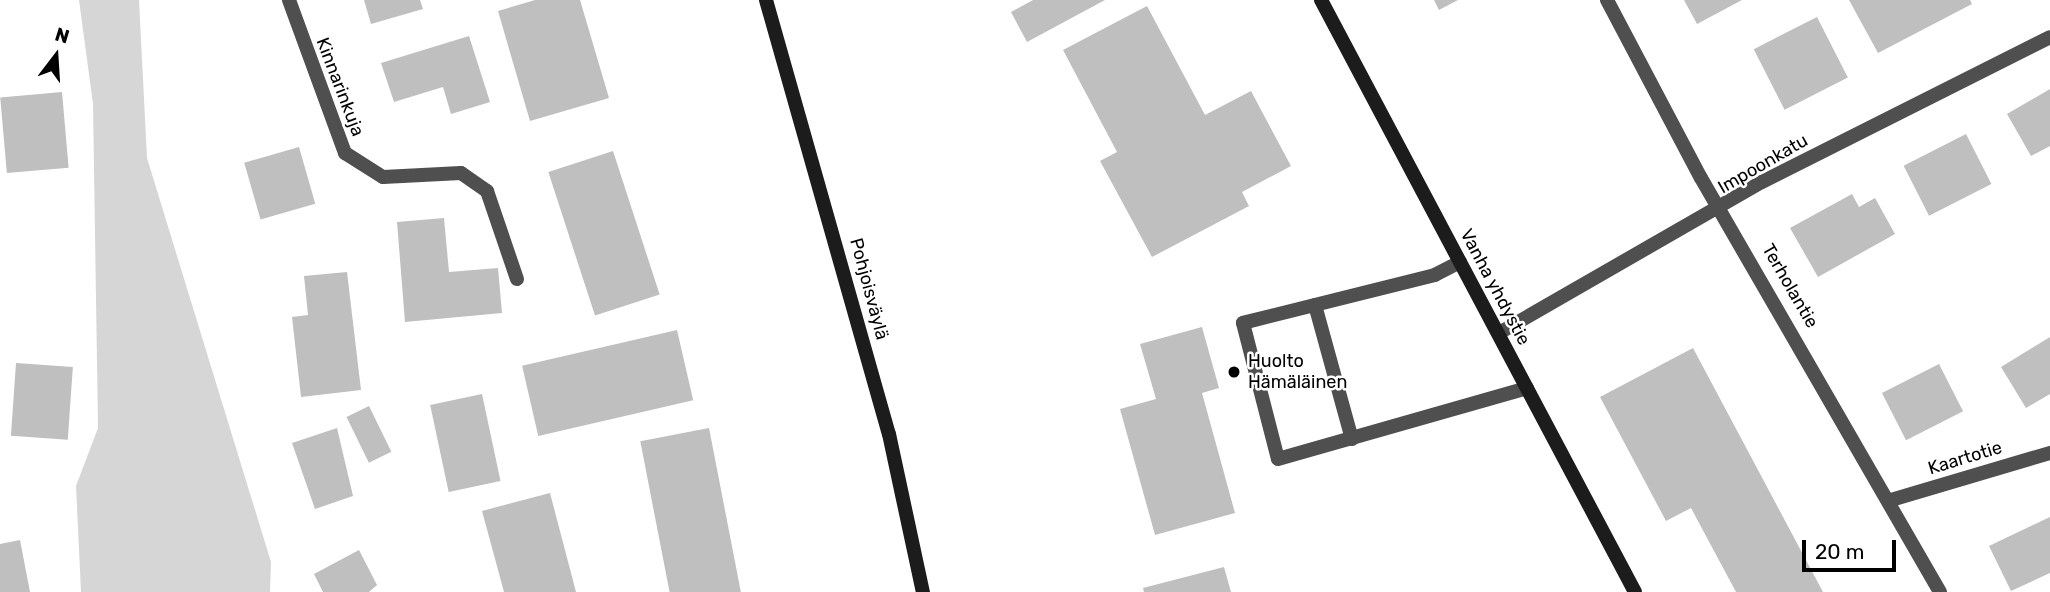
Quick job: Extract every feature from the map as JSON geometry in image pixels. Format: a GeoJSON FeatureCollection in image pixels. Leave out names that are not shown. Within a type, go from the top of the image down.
{"type":"FeatureCollection","features":[{"type":"Feature","properties":{"kind":"street","name":"Kinnarinkuja"},"geometry":{"type":"LineString","coordinates":[[289,0],[345,153],[383,177],[461,173],[487,191],[517,279]]}},
{"type":"Feature","properties":{"kind":"street","name":"Pohjoisväylä"},"geometry":{"type":"LineString","coordinates":[[766,0],[889,434],[923,592]]}},
{"type":"Feature","properties":{"kind":"street","name":"Vanha yhdystie"},"geometry":{"type":"LineString","coordinates":[[1321,0],[1635,592]]}},
{"type":"Feature","properties":{"kind":"street","name":"Terholantie"},"geometry":{"type":"LineString","coordinates":[[1607,0],[1701,178],[1724,208],[1891,500],[1940,592]]}},
{"type":"Feature","properties":{"kind":"street","name":"Impoonkatu"},"geometry":{"type":"LineString","coordinates":[[1499,332],[1724,208],[1762,182],[2050,37]]}},
{"type":"Feature","properties":{"kind":"street"},"geometry":{"type":"LineString","coordinates":[[1460,262],[1435,275],[1243,323],[1278,459],[1527,388]]}},
{"type":"Feature","properties":{"kind":"street"},"geometry":{"type":"LineString","coordinates":[[1315,305],[1352,439]]}},
{"type":"Feature","properties":{"kind":"street","name":"Kaartotie"},"geometry":{"type":"LineString","coordinates":[[1891,500],[2050,453]]}},
{"type":"Feature","properties":{"kind":"shaded area"},"geometry":{"type":"Polygon","coordinates":[[[79,0],[139,0],[147,158],[271,562],[270,592],[81,592],[76,486],[98,428],[93,104],[79,0]]]}},
{"type":"Feature","properties":{"kind":"building"},"geometry":{"type":"Polygon","coordinates":[[[364,0],[420,0],[423,9],[371,24],[364,0]]]}},
{"type":"Feature","properties":{"kind":"building"},"geometry":{"type":"Polygon","coordinates":[[[535,0],[580,0],[609,98],[530,121],[498,11],[535,0]]]}},
{"type":"Feature","properties":{"kind":"building"},"geometry":{"type":"Polygon","coordinates":[[[1033,0],[1105,0],[1027,42],[1011,12],[1033,0]]]}},
{"type":"Feature","properties":{"kind":"building"},"geometry":{"type":"Polygon","coordinates":[[[1434,0],[1458,0],[1439,10],[1434,0]]]}},
{"type":"Feature","properties":{"kind":"building"},"geometry":{"type":"Polygon","coordinates":[[[1684,0],[1742,0],[1697,24],[1684,0]]]}},
{"type":"Feature","properties":{"kind":"building"},"geometry":{"type":"Polygon","coordinates":[[[1849,0],[1970,0],[1972,4],[1878,53],[1849,0]]]}},
{"type":"Feature","properties":{"kind":"building"},"geometry":{"type":"Polygon","coordinates":[[[1147,6],[1205,115],[1251,91],[1291,166],[1242,192],[1249,206],[1152,257],[1100,161],[1117,152],[1063,50],[1147,6]]]}},
{"type":"Feature","properties":{"kind":"building"},"geometry":{"type":"Polygon","coordinates":[[[1817,17],[1848,78],[1785,110],[1754,49],[1817,17]]]}},
{"type":"Feature","properties":{"kind":"building"},"geometry":{"type":"Polygon","coordinates":[[[469,36],[490,102],[451,114],[443,87],[394,102],[381,63],[469,36]]]}},
{"type":"Feature","properties":{"kind":"building"},"geometry":{"type":"Polygon","coordinates":[[[2050,89],[2050,146],[2031,156],[2007,114],[2050,89]]]}},
{"type":"Feature","properties":{"kind":"building"},"geometry":{"type":"Polygon","coordinates":[[[62,92],[69,168],[7,173],[0,97],[62,92]]]}},
{"type":"Feature","properties":{"kind":"building"},"geometry":{"type":"Polygon","coordinates":[[[1966,134],[1991,184],[1929,216],[1904,166],[1966,134]]]}},
{"type":"Feature","properties":{"kind":"building"},"geometry":{"type":"Polygon","coordinates":[[[299,147],[315,204],[260,219],[244,163],[299,147]]]}},
{"type":"Feature","properties":{"kind":"building"},"geometry":{"type":"Polygon","coordinates":[[[613,151],[660,295],[595,316],[548,172],[613,151]]]}},
{"type":"Feature","properties":{"kind":"building"},"geometry":{"type":"Polygon","coordinates":[[[1852,194],[1859,207],[1875,198],[1895,234],[1818,277],[1790,228],[1852,194]]]}},
{"type":"Feature","properties":{"kind":"building"},"geometry":{"type":"Polygon","coordinates":[[[444,218],[449,272],[498,268],[502,313],[405,322],[397,222],[444,218]]]}},
{"type":"Feature","properties":{"kind":"building"},"geometry":{"type":"Polygon","coordinates":[[[347,272],[361,390],[301,397],[292,317],[308,315],[304,276],[347,272]]]}},
{"type":"Feature","properties":{"kind":"building"},"geometry":{"type":"Polygon","coordinates":[[[1202,327],[1219,388],[1202,393],[1235,513],[1155,535],[1120,409],[1156,399],[1140,344],[1202,327]]]}},
{"type":"Feature","properties":{"kind":"building"},"geometry":{"type":"Polygon","coordinates":[[[677,330],[693,400],[538,436],[522,366],[677,330]]]}},
{"type":"Feature","properties":{"kind":"building"},"geometry":{"type":"Polygon","coordinates":[[[2050,337],[2050,394],[2026,408],[2001,367],[2050,337]]]}},
{"type":"Feature","properties":{"kind":"building"},"geometry":{"type":"Polygon","coordinates":[[[1693,348],[1823,592],[1736,592],[1691,508],[1666,521],[1600,397],[1693,348]]]}},
{"type":"Feature","properties":{"kind":"building"},"geometry":{"type":"Polygon","coordinates":[[[16,363],[73,367],[68,440],[11,436],[16,363]]]}},
{"type":"Feature","properties":{"kind":"building"},"geometry":{"type":"Polygon","coordinates":[[[1939,364],[1963,411],[1906,440],[1882,393],[1939,364]]]}},
{"type":"Feature","properties":{"kind":"building"},"geometry":{"type":"Polygon","coordinates":[[[482,394],[501,481],[449,492],[430,405],[482,394]]]}},
{"type":"Feature","properties":{"kind":"building"},"geometry":{"type":"Polygon","coordinates":[[[369,406],[391,452],[369,463],[347,417],[369,406]]]}},
{"type":"Feature","properties":{"kind":"building"},"geometry":{"type":"Polygon","coordinates":[[[337,428],[353,496],[315,509],[292,443],[337,428]]]}},
{"type":"Feature","properties":{"kind":"building"},"geometry":{"type":"Polygon","coordinates":[[[709,428],[741,592],[670,592],[640,441],[709,428]]]}},
{"type":"Feature","properties":{"kind":"building"},"geometry":{"type":"Polygon","coordinates":[[[550,493],[576,592],[504,592],[482,511],[550,493]]]}},
{"type":"Feature","properties":{"kind":"building"},"geometry":{"type":"Polygon","coordinates":[[[2050,517],[2050,573],[2011,591],[1989,546],[2050,517]]]}},
{"type":"Feature","properties":{"kind":"building"},"geometry":{"type":"Polygon","coordinates":[[[20,540],[30,592],[0,592],[0,544],[20,540]]]}},
{"type":"Feature","properties":{"kind":"building"},"geometry":{"type":"Polygon","coordinates":[[[359,550],[377,585],[369,592],[323,592],[314,574],[359,550]]]}},
{"type":"Feature","properties":{"kind":"building"},"geometry":{"type":"Polygon","coordinates":[[[1224,567],[1231,592],[1144,592],[1143,588],[1224,567]]]}},
{"type":"Feature","properties":{"kind":"place","name":"Huolto Hämäläinen"},"geometry":{"type":"Point","coordinates":[1234,372]}}]}
